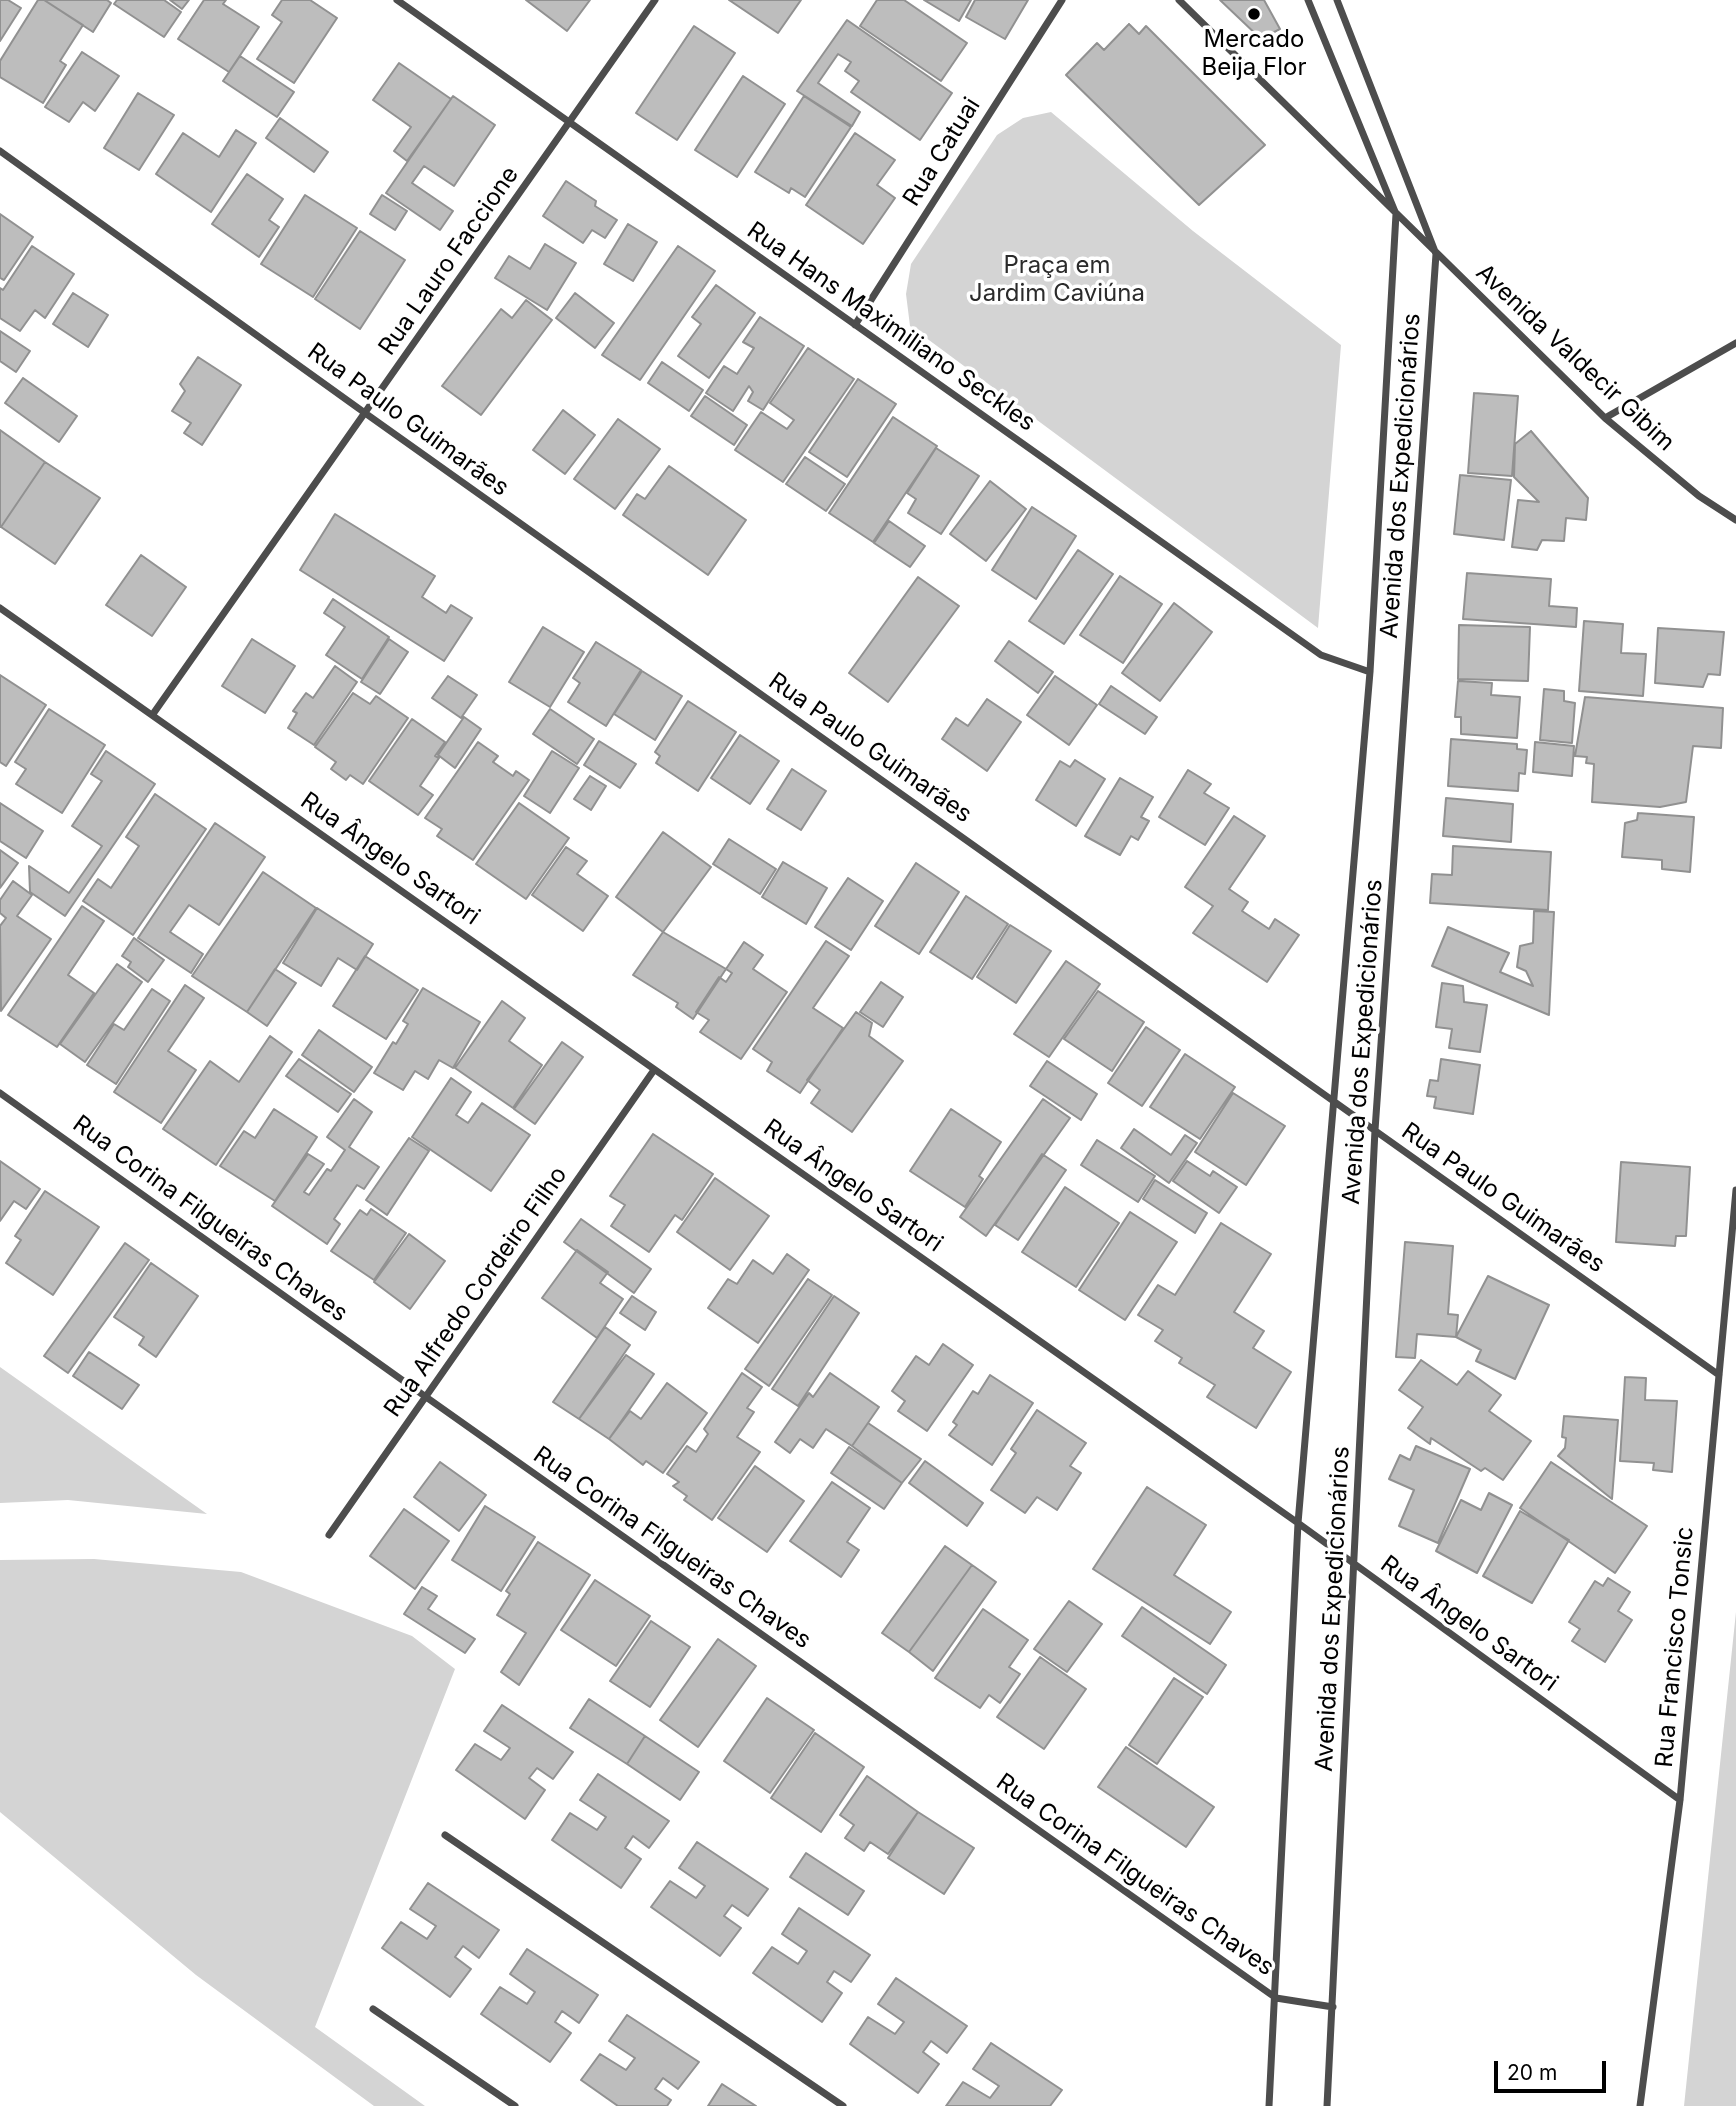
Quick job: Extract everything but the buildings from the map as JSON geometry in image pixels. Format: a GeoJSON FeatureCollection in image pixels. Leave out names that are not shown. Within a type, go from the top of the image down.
{"type":"FeatureCollection","features":[{"type":"Feature","properties":{"kind":"street","name":"Rua Hans Maximiliano Seckles"},"geometry":{"type":"LineString","coordinates":[[397,0],[1321,655],[1370,672]]}},
{"type":"Feature","properties":{"kind":"street","name":"Rua Lauro Faccione"},"geometry":{"type":"LineString","coordinates":[[153,714],[655,0]]}},
{"type":"Feature","properties":{"kind":"street","name":"Rua Catuai"},"geometry":{"type":"LineString","coordinates":[[855,325],[1062,0]]}},
{"type":"Feature","properties":{"kind":"street","name":"Avenida Valdecir Gibim"},"geometry":{"type":"LineString","coordinates":[[1179,0],[1605,418],[1699,496],[1736,520]]}},
{"type":"Feature","properties":{"kind":"street","name":"Avenida dos Expedicionários"},"geometry":{"type":"LineString","coordinates":[[1269,2106],[1298,1523],[1370,672],[1396,214],[1308,0]]}},
{"type":"Feature","properties":{"kind":"street","name":"Avenida dos Expedicionários"},"geometry":{"type":"LineString","coordinates":[[1327,2106],[1375,1130],[1436,254],[1337,0]]}},
{"type":"Feature","properties":{"kind":"street","name":"Rua Paulo Guimarães"},"geometry":{"type":"LineString","coordinates":[[0,151],[1719,1375]]}},
{"type":"Feature","properties":{"kind":"street"},"geometry":{"type":"LineString","coordinates":[[1605,418],[1736,343]]}},
{"type":"Feature","properties":{"kind":"street","name":"Rua Ângelo Sartori"},"geometry":{"type":"LineString","coordinates":[[0,608],[1298,1523],[1680,1800]]}},
{"type":"Feature","properties":{"kind":"street","name":"Rua Alfredo Cordeiro Filho"},"geometry":{"type":"LineString","coordinates":[[329,1535],[654,1070]]}},
{"type":"Feature","properties":{"kind":"street","name":"Rua Corina Filgueiras Chaves"},"geometry":{"type":"LineString","coordinates":[[0,1093],[1276,1998],[1333,2007]]}},
{"type":"Feature","properties":{"kind":"street","name":"Rua Francisco Tonsic"},"geometry":{"type":"LineString","coordinates":[[1640,2106],[1680,1800],[1736,1190]]}},
{"type":"Feature","properties":{"kind":"street"},"geometry":{"type":"LineString","coordinates":[[445,1835],[843,2106]]}},
{"type":"Feature","properties":{"kind":"street"},"geometry":{"type":"LineString","coordinates":[[373,2009],[515,2106]]}},
{"type":"Feature","properties":{"kind":"green space","name":"Praça em Jardim Caviúna"},"geometry":{"type":"Polygon","coordinates":[[[1051,112],[1193,231],[1341,345],[1318,628],[910,326],[906,294],[911,264],[997,135],[1023,118],[1051,112]]]}},
{"type":"Feature","properties":{"kind":"green space"},"geometry":{"type":"Polygon","coordinates":[[[0,1367],[207,1514],[68,1500],[0,1503],[0,1367]]]}},
{"type":"Feature","properties":{"kind":"green space"},"geometry":{"type":"Polygon","coordinates":[[[94,1559],[241,1572],[412,1636],[455,1669],[315,2027],[425,2106],[374,2106],[196,1975],[0,1812],[0,1560],[94,1559]]]}},
{"type":"Feature","properties":{"kind":"green space"},"geometry":{"type":"Polygon","coordinates":[[[1736,1612],[1736,2106],[1684,2106],[1736,1612]]]}},
{"type":"Feature","properties":{"kind":"place","name":"Mercado Beija Flor"},"geometry":{"type":"Point","coordinates":[1254,14]}}]}
